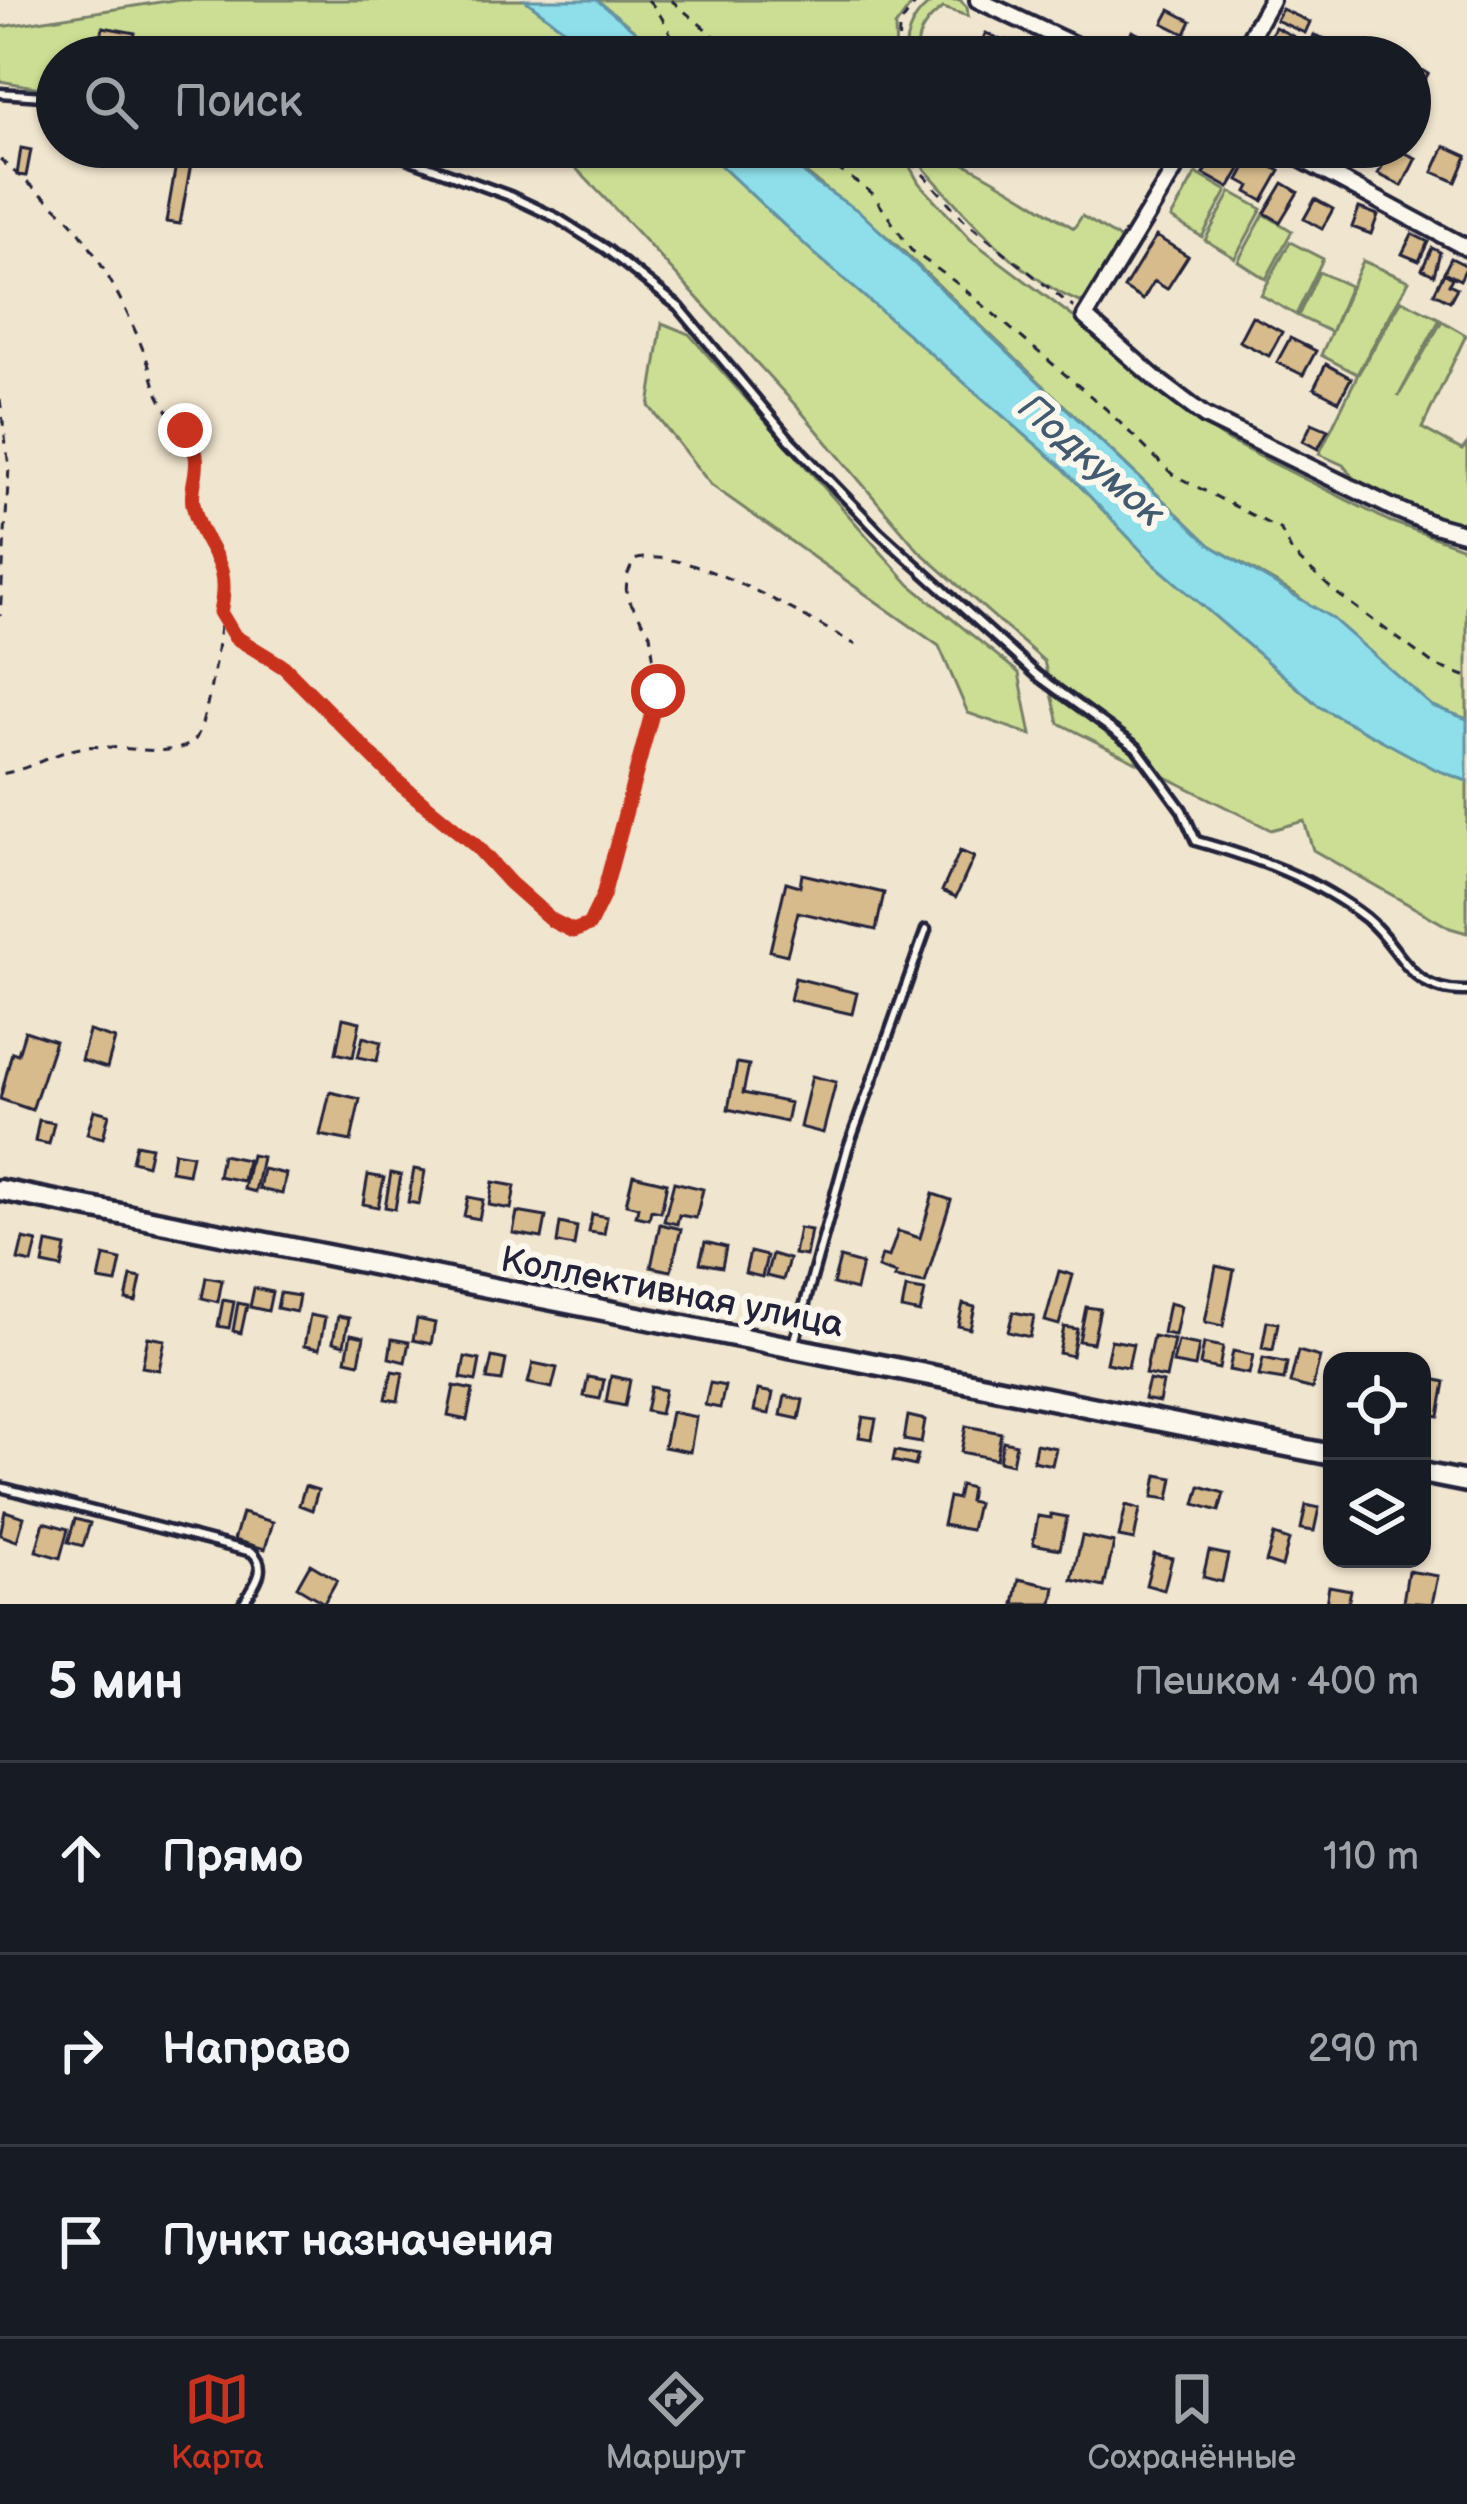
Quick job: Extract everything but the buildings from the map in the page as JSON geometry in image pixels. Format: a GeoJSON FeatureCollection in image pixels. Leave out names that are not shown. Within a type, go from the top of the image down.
{"type":"FeatureCollection","features":[{"type":"Feature","properties":{"kind":"street"},"geometry":{"type":"LineString","coordinates":[[978,0],[1055,36]]}},
{"type":"Feature","properties":{"kind":"street"},"geometry":{"type":"LineString","coordinates":[[1250,36],[1270,0]]}},
{"type":"Feature","properties":{"kind":"street"},"geometry":{"type":"LineString","coordinates":[[1175,168],[1085,317],[1205,416],[1391,507],[1467,534]]}},
{"type":"Feature","properties":{"kind":"street"},"geometry":{"type":"LineString","coordinates":[[1319,168],[1467,248]]}},
{"type":"Feature","properties":{"kind":"street","name":"Коллективная улица"},"geometry":{"type":"LineString","coordinates":[[0,1190],[1323,1453]]}},
{"type":"Feature","properties":{"kind":"street"},"geometry":{"type":"LineString","coordinates":[[1431,1475],[1467,1482]]}},
{"type":"Feature","properties":{"kind":"lane"},"geometry":{"type":"LineString","coordinates":[[0,93],[36,96]]}},
{"type":"Feature","properties":{"kind":"lane"},"geometry":{"type":"LineString","coordinates":[[432,168],[535,207],[606,249],[679,307],[790,440],[879,532],[1037,675],[1136,747],[1182,810],[1196,841],[1272,862],[1368,920],[1411,974],[1450,992],[1467,991]]}},
{"type":"Feature","properties":{"kind":"lane"},"geometry":{"type":"LineString","coordinates":[[792,1350],[848,1148],[926,929]]}},
{"type":"Feature","properties":{"kind":"lane"},"geometry":{"type":"LineString","coordinates":[[0,1487],[252,1552],[259,1558],[261,1572],[243,1604]]}},
{"type":"Feature","properties":{"kind":"path"},"geometry":{"type":"LineString","coordinates":[[648,0],[670,36]]}},
{"type":"Feature","properties":{"kind":"path"},"geometry":{"type":"LineString","coordinates":[[671,0],[714,36]]}},
{"type":"Feature","properties":{"kind":"path"},"geometry":{"type":"LineString","coordinates":[[898,36],[898,26],[918,0]]}},
{"type":"Feature","properties":{"kind":"path"},"geometry":{"type":"LineString","coordinates":[[0,159],[79,230],[144,351],[161,401],[185,430],[196,457],[191,497],[198,525],[222,565],[225,591],[211,693],[202,730],[192,743],[175,749],[88,746],[0,774]]}},
{"type":"Feature","properties":{"kind":"path"},"geometry":{"type":"LineString","coordinates":[[837,168],[872,193],[911,250],[1106,409],[1172,474],[1281,530],[1293,554],[1352,605],[1434,665],[1467,677]]}},
{"type":"Feature","properties":{"kind":"path"},"geometry":{"type":"LineString","coordinates":[[920,168],[964,220],[1085,317]]}},
{"type":"Feature","properties":{"kind":"path"},"geometry":{"type":"LineString","coordinates":[[0,399],[10,467],[0,616]]}},
{"type":"Feature","properties":{"kind":"path"},"geometry":{"type":"LineString","coordinates":[[220,612],[235,637],[284,667],[399,783],[476,846],[553,921],[573,931],[589,925],[603,896],[658,691],[650,634],[626,595],[634,560],[651,555],[748,585],[856,645]]}},
{"type":"Feature","properties":{"kind":"green space"},"geometry":{"type":"Polygon","coordinates":[[[173,0],[525,0],[573,36],[36,36],[36,87],[0,81],[0,27],[173,0]]]}},
{"type":"Feature","properties":{"kind":"green space"},"geometry":{"type":"Polygon","coordinates":[[[597,0],[915,0],[895,27],[895,36],[641,36],[597,0]]]}},
{"type":"Feature","properties":{"kind":"green space"},"geometry":{"type":"Polygon","coordinates":[[[935,0],[960,0],[968,16],[943,8],[920,36],[908,36],[921,11],[935,0]]]}},
{"type":"Feature","properties":{"kind":"green space"},"geometry":{"type":"Polygon","coordinates":[[[576,168],[723,168],[816,255],[1060,465],[1154,564],[1320,707],[1437,770],[1467,781],[1467,933],[1450,928],[1313,850],[1304,821],[1271,830],[1059,723],[1044,661],[919,551],[799,409],[576,168]]]}},
{"type":"Feature","properties":{"kind":"green space"},"geometry":{"type":"Polygon","coordinates":[[[801,168],[911,168],[971,240],[1227,440],[1389,521],[1467,549],[1467,719],[1432,706],[1295,594],[1210,545],[901,249],[801,168]]]}},
{"type":"Feature","properties":{"kind":"green space"},"geometry":{"type":"Polygon","coordinates":[[[924,168],[973,168],[1074,228],[1082,216],[1122,240],[1090,298],[1080,302],[1035,277],[924,168]]]}},
{"type":"Feature","properties":{"kind":"green space"},"geometry":{"type":"Polygon","coordinates":[[[1196,173],[1227,191],[1202,237],[1171,218],[1196,173]]]}},
{"type":"Feature","properties":{"kind":"green space"},"geometry":{"type":"Polygon","coordinates":[[[1231,192],[1262,209],[1235,258],[1205,240],[1231,192]]]}},
{"type":"Feature","properties":{"kind":"green space"},"geometry":{"type":"Polygon","coordinates":[[[1264,214],[1292,231],[1266,279],[1238,261],[1264,214]]]}},
{"type":"Feature","properties":{"kind":"green space"},"geometry":{"type":"Polygon","coordinates":[[[1290,242],[1323,259],[1296,315],[1261,295],[1290,242]]]}},
{"type":"Feature","properties":{"kind":"green space"},"geometry":{"type":"Polygon","coordinates":[[[1363,261],[1409,281],[1357,374],[1321,355],[1363,261]]]}},
{"type":"Feature","properties":{"kind":"green space"},"geometry":{"type":"Polygon","coordinates":[[[1319,272],[1350,286],[1331,332],[1298,316],[1319,272]]]}},
{"type":"Feature","properties":{"kind":"green space"},"geometry":{"type":"Polygon","coordinates":[[[1402,300],[1440,319],[1398,397],[1442,321],[1466,335],[1422,428],[1462,450],[1467,444],[1467,526],[1395,502],[1319,454],[1402,300]]]}},
{"type":"Feature","properties":{"kind":"green space"},"geometry":{"type":"Polygon","coordinates":[[[662,323],[689,334],[910,585],[1019,673],[1031,735],[968,713],[939,646],[711,485],[649,406],[662,323]]]}},
{"type":"Feature","properties":{"kind":"water"},"geometry":{"type":"Polygon","coordinates":[[[525,0],[597,0],[641,36],[573,36],[525,0]]]}},
{"type":"Feature","properties":{"kind":"water","name":"Подкумок"},"geometry":{"type":"Polygon","coordinates":[[[723,168],[798,168],[860,212],[1210,545],[1332,618],[1432,706],[1467,719],[1467,781],[1437,770],[1320,707],[1154,564],[1060,465],[816,255],[723,168]]]}},
{"type":"Feature","properties":{"kind":"route"},"geometry":{"type":"LineString","coordinates":[[185,430],[196,457],[191,497],[198,525],[222,565],[225,591],[220,612],[235,637],[284,667],[399,783],[476,846],[553,921],[573,931],[589,925],[603,896],[658,691]]}}]}
